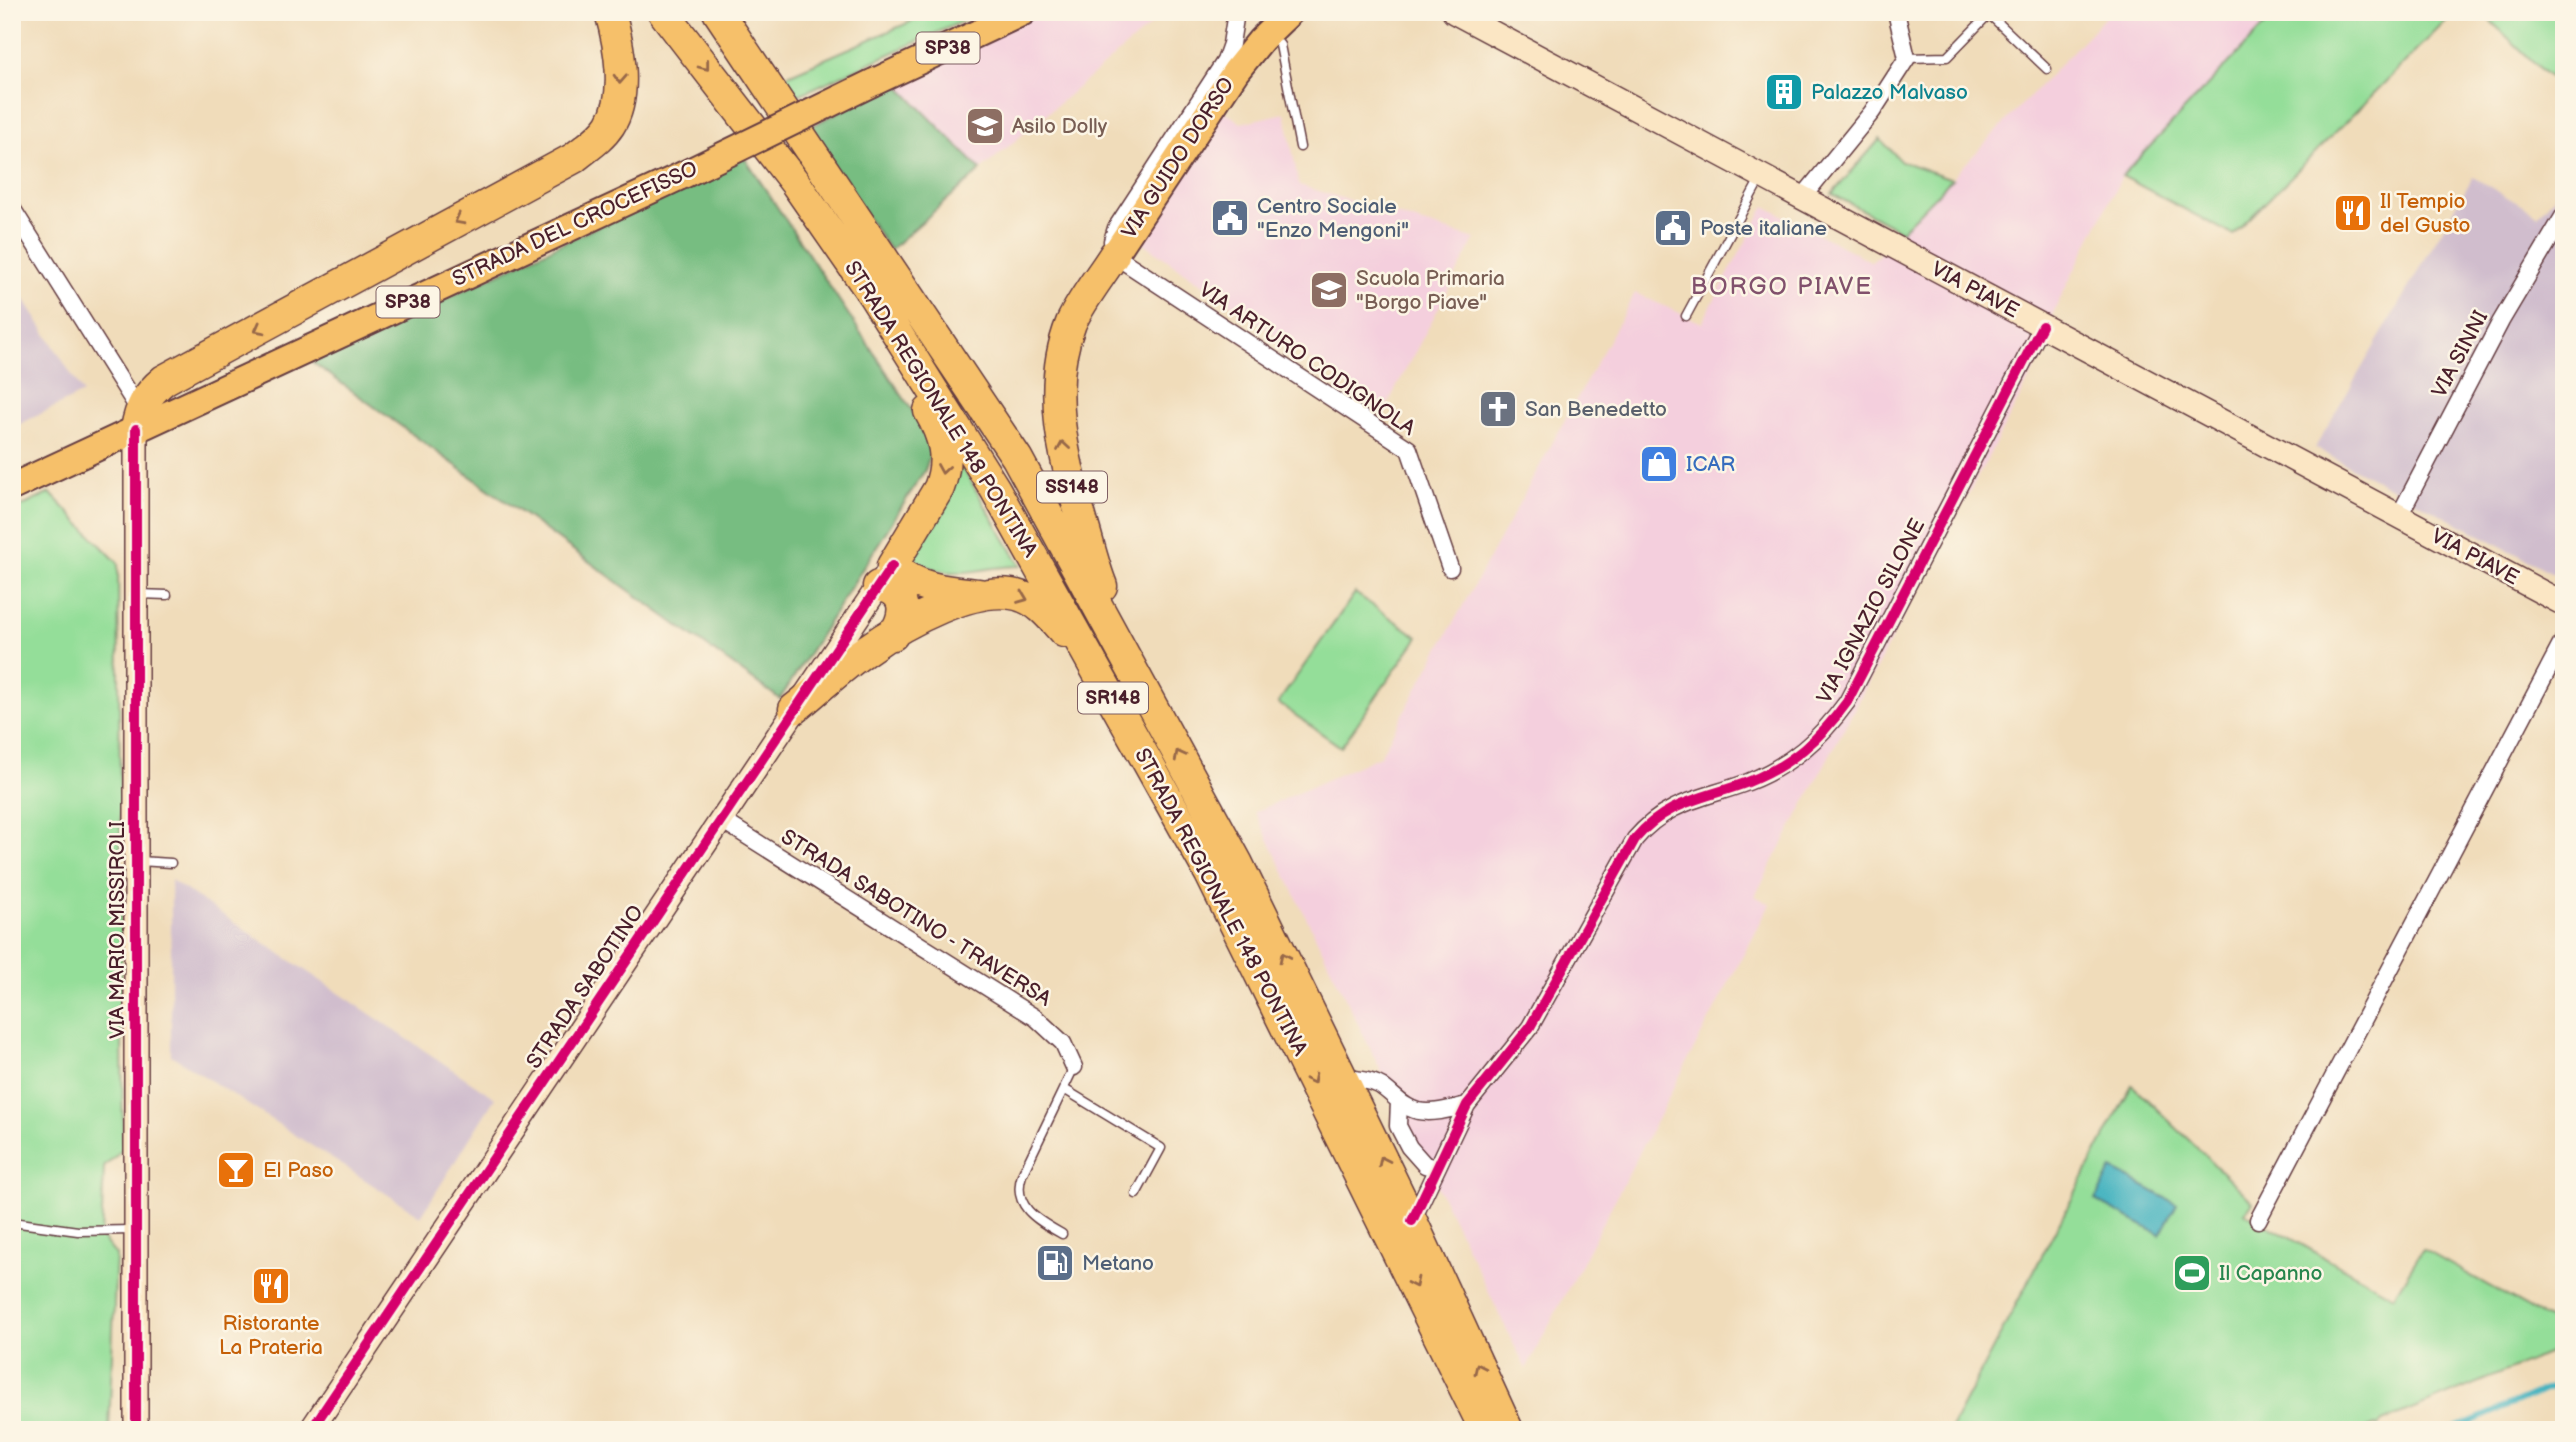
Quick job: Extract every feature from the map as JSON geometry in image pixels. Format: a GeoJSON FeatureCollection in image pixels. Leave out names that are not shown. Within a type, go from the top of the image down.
{"type":"FeatureCollection","features":[{"type":"Feature","properties":{"kind":"highway"},"geometry":{"type":"LineString","coordinates":[[137,420],[148,393],[164,380],[574,158],[601,136],[612,123],[620,75],[617,36],[610,12]]}},
{"type":"Feature","properties":{"kind":"highway","name":"STRADA REGIONALE 148 PONTINA"},"geometry":{"type":"LineString","coordinates":[[663,12],[796,184],[873,295],[995,488],[1209,874],[1485,1430]]}},
{"type":"Feature","properties":{"kind":"highway","name":"STRADA REGIONALE 148 PONTINA"},"geometry":{"type":"LineString","coordinates":[[718,12],[1017,458],[1238,864],[1412,1221],[1508,1430]]}},
{"type":"Feature","properties":{"kind":"highway","name":"SS148"},"geometry":{"type":"LineString","coordinates":[[1114,255],[1079,308],[1068,335],[1059,385],[1060,423],[1067,467],[1099,577],[1159,717]]}},
{"type":"Feature","properties":{"kind":"highway"},"geometry":{"type":"LineString","coordinates":[[873,295],[899,359],[940,430],[945,451],[939,488],[885,576]]}},
{"type":"Feature","properties":{"kind":"highway"},"geometry":{"type":"LineString","coordinates":[[885,576],[906,578],[943,591],[1005,593],[1024,597],[1037,604],[1055,622],[1101,676]]}},
{"type":"Feature","properties":{"kind":"highway"},"geometry":{"type":"LineString","coordinates":[[885,576],[900,598],[903,608],[901,622],[892,635]]}},
{"type":"Feature","properties":{"kind":"highway"},"geometry":{"type":"LineString","coordinates":[[794,709],[866,650],[947,606],[978,594]]}},
{"type":"Feature","properties":{"kind":"main road","name":"STRADA DEL CROCEFISSO"},"geometry":{"type":"LineString","coordinates":[[12,487],[137,420],[681,176],[1023,12]]}},
{"type":"Feature","properties":{"kind":"main road","name":"VIA GUIDO DORSO"},"geometry":{"type":"LineString","coordinates":[[1114,255],[1227,83],[1269,32],[1290,12]]}},
{"type":"Feature","properties":{"kind":"street","name":"VIA GUIDO DORSO"},"geometry":{"type":"LineString","coordinates":[[1114,255],[1112,241],[1116,228],[1224,61],[1233,36],[1237,12]]}},
{"type":"Feature","properties":{"kind":"street"},"geometry":{"type":"LineString","coordinates":[[1802,198],[1872,111],[1907,58],[1896,12]]}},
{"type":"Feature","properties":{"kind":"street","name":"VIA PIAVE"},"geometry":{"type":"LineString","coordinates":[[1455,13],[2564,604]]}},
{"type":"Feature","properties":{"kind":"street"},"geometry":{"type":"LineString","coordinates":[[12,208],[137,420]]}},
{"type":"Feature","properties":{"kind":"street","name":"VIA SINNI"},"geometry":{"type":"LineString","coordinates":[[2399,516],[2501,321],[2564,215]]}},
{"type":"Feature","properties":{"kind":"street","name":"VIA ARTURO CODIGNOLA"},"geometry":{"type":"LineString","coordinates":[[1114,255],[1409,449],[1450,568]]}},
{"type":"Feature","properties":{"kind":"street","name":"VIA IGNAZIO SILONE"},"geometry":{"type":"LineString","coordinates":[[1412,1221],[1467,1105],[1530,1027],[1631,846],[1647,826],[1658,816],[1686,802],[1749,782],[1782,766],[1816,741],[1839,713],[1854,691],[2042,326]]}},
{"type":"Feature","properties":{"kind":"street","name":"VIA MARIO MISSIROLI"},"geometry":{"type":"LineString","coordinates":[[136,1430],[137,420]]}},
{"type":"Feature","properties":{"kind":"street","name":"STRADA SABOTINO"},"geometry":{"type":"LineString","coordinates":[[311,1430],[885,576]]}},
{"type":"Feature","properties":{"kind":"street"},"geometry":{"type":"LineString","coordinates":[[2258,1220],[2564,639]]}},
{"type":"Feature","properties":{"kind":"street","name":"STRADA SABOTINO - TRAVERSA"},"geometry":{"type":"LineString","coordinates":[[720,819],[1036,1018],[1063,1043],[1074,1067]]}},
{"type":"Feature","properties":{"kind":"street"},"geometry":{"type":"LineString","coordinates":[[1343,1079],[1358,1079],[1380,1085],[1416,1111],[1441,1112],[1467,1105]]}},
{"type":"Feature","properties":{"kind":"street"},"geometry":{"type":"LineString","coordinates":[[1399,1101],[1398,1126],[1409,1147],[1425,1165],[1436,1168]]}},
{"type":"Feature","properties":{"kind":"lane"},"geometry":{"type":"LineString","coordinates":[[1907,58],[1947,57],[1989,14],[2047,69]]}},
{"type":"Feature","properties":{"kind":"lane"},"geometry":{"type":"LineString","coordinates":[[1269,32],[1280,45],[1300,147]]}},
{"type":"Feature","properties":{"kind":"lane"},"geometry":{"type":"LineString","coordinates":[[1686,316],[1761,176]]}},
{"type":"Feature","properties":{"kind":"lane"},"geometry":{"type":"LineString","coordinates":[[136,593],[167,595]]}},
{"type":"Feature","properties":{"kind":"lane"},"geometry":{"type":"LineString","coordinates":[[136,861],[171,863]]}},
{"type":"Feature","properties":{"kind":"lane"},"geometry":{"type":"LineString","coordinates":[[1062,1234],[1027,1210],[1019,1189],[1022,1175],[1074,1067]]}},
{"type":"Feature","properties":{"kind":"lane"},"geometry":{"type":"LineString","coordinates":[[1064,1089],[1161,1148],[1136,1194]]}},
{"type":"Feature","properties":{"kind":"lane"},"geometry":{"type":"LineString","coordinates":[[12,1222],[78,1231],[136,1230]]}},
{"type":"Feature","properties":{"kind":"shaded area","name":"Asilo Dolly"},"geometry":{"type":"Polygon","coordinates":[[[1041,12],[1165,13],[981,170],[895,82],[1041,12]]]}},
{"type":"Feature","properties":{"kind":"shaded area"},"geometry":{"type":"Polygon","coordinates":[[[2110,12],[2277,12],[2122,176],[2053,313],[2046,348],[1755,896],[1770,904],[1526,1369],[1255,812],[1380,756],[1635,293],[1702,323],[1765,206],[1872,262],[2110,12]]]}},
{"type":"Feature","properties":{"kind":"shaded area","name":"Scuola Primaria \"Borgo Piave\""},"geometry":{"type":"Polygon","coordinates":[[[1220,108],[1241,123],[1285,113],[1299,185],[1475,239],[1384,411],[1136,238],[1220,108]]]}},
{"type":"Feature","properties":{"kind":"shaded area"},"geometry":{"type":"Polygon","coordinates":[[[2473,177],[2538,215],[2564,186],[2564,579],[2315,448],[2473,177]]]}},
{"type":"Feature","properties":{"kind":"shaded area"},"geometry":{"type":"Polygon","coordinates":[[[12,279],[83,393],[12,428],[12,279]]]}},
{"type":"Feature","properties":{"kind":"shaded area"},"geometry":{"type":"Polygon","coordinates":[[[171,880],[495,1098],[421,1216],[171,1055],[171,880]]]}},
{"type":"Feature","properties":{"kind":"green space"},"geometry":{"type":"Polygon","coordinates":[[[933,12],[983,12],[792,98],[781,78],[933,12]]]}},
{"type":"Feature","properties":{"kind":"green space"},"geometry":{"type":"Polygon","coordinates":[[[2277,12],[2455,12],[2233,235],[2122,176],[2277,12]]]}},
{"type":"Feature","properties":{"kind":"green space"},"geometry":{"type":"Polygon","coordinates":[[[2481,12],[2564,12],[2564,91],[2481,12]]]}},
{"type":"Feature","properties":{"kind":"green space"},"geometry":{"type":"Polygon","coordinates":[[[895,82],[981,170],[890,250],[806,129],[895,82]]]}},
{"type":"Feature","properties":{"kind":"green space"},"geometry":{"type":"Polygon","coordinates":[[[1880,139],[1901,161],[1952,179],[1901,231],[1832,194],[1880,139]]]}},
{"type":"Feature","properties":{"kind":"green space"},"geometry":{"type":"Polygon","coordinates":[[[744,157],[921,424],[933,447],[925,470],[780,699],[312,362],[744,157]]]}},
{"type":"Feature","properties":{"kind":"green space"},"geometry":{"type":"Polygon","coordinates":[[[961,465],[1021,566],[949,572],[922,563],[906,553],[957,478],[961,465]]]}},
{"type":"Feature","properties":{"kind":"green space"},"geometry":{"type":"Polygon","coordinates":[[[50,493],[118,563],[123,1149],[104,1167],[101,1237],[116,1255],[109,1430],[12,1430],[12,511],[50,493]]]}},
{"type":"Feature","properties":{"kind":"green space"},"geometry":{"type":"Polygon","coordinates":[[[1355,593],[1418,637],[1341,747],[1278,703],[1355,593]]]}},
{"type":"Feature","properties":{"kind":"green space","name":"Il Capanno"},"geometry":{"type":"Polygon","coordinates":[[[2132,1085],[2253,1202],[2245,1213],[2394,1296],[2423,1249],[2564,1328],[2564,1347],[2382,1422],[2378,1427],[2375,1425],[2364,1430],[1950,1430],[2132,1085]]]}},
{"type":"Feature","properties":{"kind":"water"},"geometry":{"type":"Polygon","coordinates":[[[2112,1169],[2177,1204],[2160,1235],[2095,1200],[2112,1169]]]}},
{"type":"Feature","properties":{"kind":"waterway"},"geometry":{"type":"LineString","coordinates":[[2451,1430],[2564,1382]]}},
{"type":"Feature","properties":{"kind":"cycle path"},"geometry":{"type":"LineString","coordinates":[[1412,1221],[1467,1105],[1530,1027],[1635,839],[1660,816],[1674,808],[1748,782],[1778,768],[1815,739],[1847,702],[2042,326]]}},
{"type":"Feature","properties":{"kind":"cycle path"},"geometry":{"type":"LineString","coordinates":[[136,429],[136,1430]]}},
{"type":"Feature","properties":{"kind":"cycle path"},"geometry":{"type":"LineString","coordinates":[[311,1430],[892,566]]}},
{"type":"Feature","properties":{"kind":"place","name":"Palazzo Malvaso"},"geometry":{"type":"Point","coordinates":[1784,92]}},
{"type":"Feature","properties":{"kind":"place","name":"Asilo Dolly"},"geometry":{"type":"Point","coordinates":[985,126]}},
{"type":"Feature","properties":{"kind":"place","name":"Il Tempio del Gusto"},"geometry":{"type":"Point","coordinates":[2353,213]}},
{"type":"Feature","properties":{"kind":"place","name":"Centro Sociale \"Enzo Mengoni\""},"geometry":{"type":"Point","coordinates":[1230,218]}},
{"type":"Feature","properties":{"kind":"place","name":"Poste italiane"},"geometry":{"type":"Point","coordinates":[1673,228]}},
{"type":"Feature","properties":{"kind":"place","name":"Scuola Primaria \"Borgo Piave\""},"geometry":{"type":"Point","coordinates":[1329,290]}},
{"type":"Feature","properties":{"kind":"place","name":"San Benedetto"},"geometry":{"type":"Point","coordinates":[1498,409]}},
{"type":"Feature","properties":{"kind":"place","name":"ICAR"},"geometry":{"type":"Point","coordinates":[1659,464]}},
{"type":"Feature","properties":{"kind":"place","name":"El Paso"},"geometry":{"type":"Point","coordinates":[236,1170]}},
{"type":"Feature","properties":{"kind":"place","name":"Metano"},"geometry":{"type":"Point","coordinates":[1055,1263]}},
{"type":"Feature","properties":{"kind":"place","name":"Il Capanno"},"geometry":{"type":"Point","coordinates":[2192,1273]}},
{"type":"Feature","properties":{"kind":"place","name":"Ristorante La Prateria"},"geometry":{"type":"Point","coordinates":[271,1286]}},
{"type":"Feature","properties":{"kind":"district","name":"BORGO PIAVE"},"geometry":{"type":"Point","coordinates":[1782,286]}}]}
